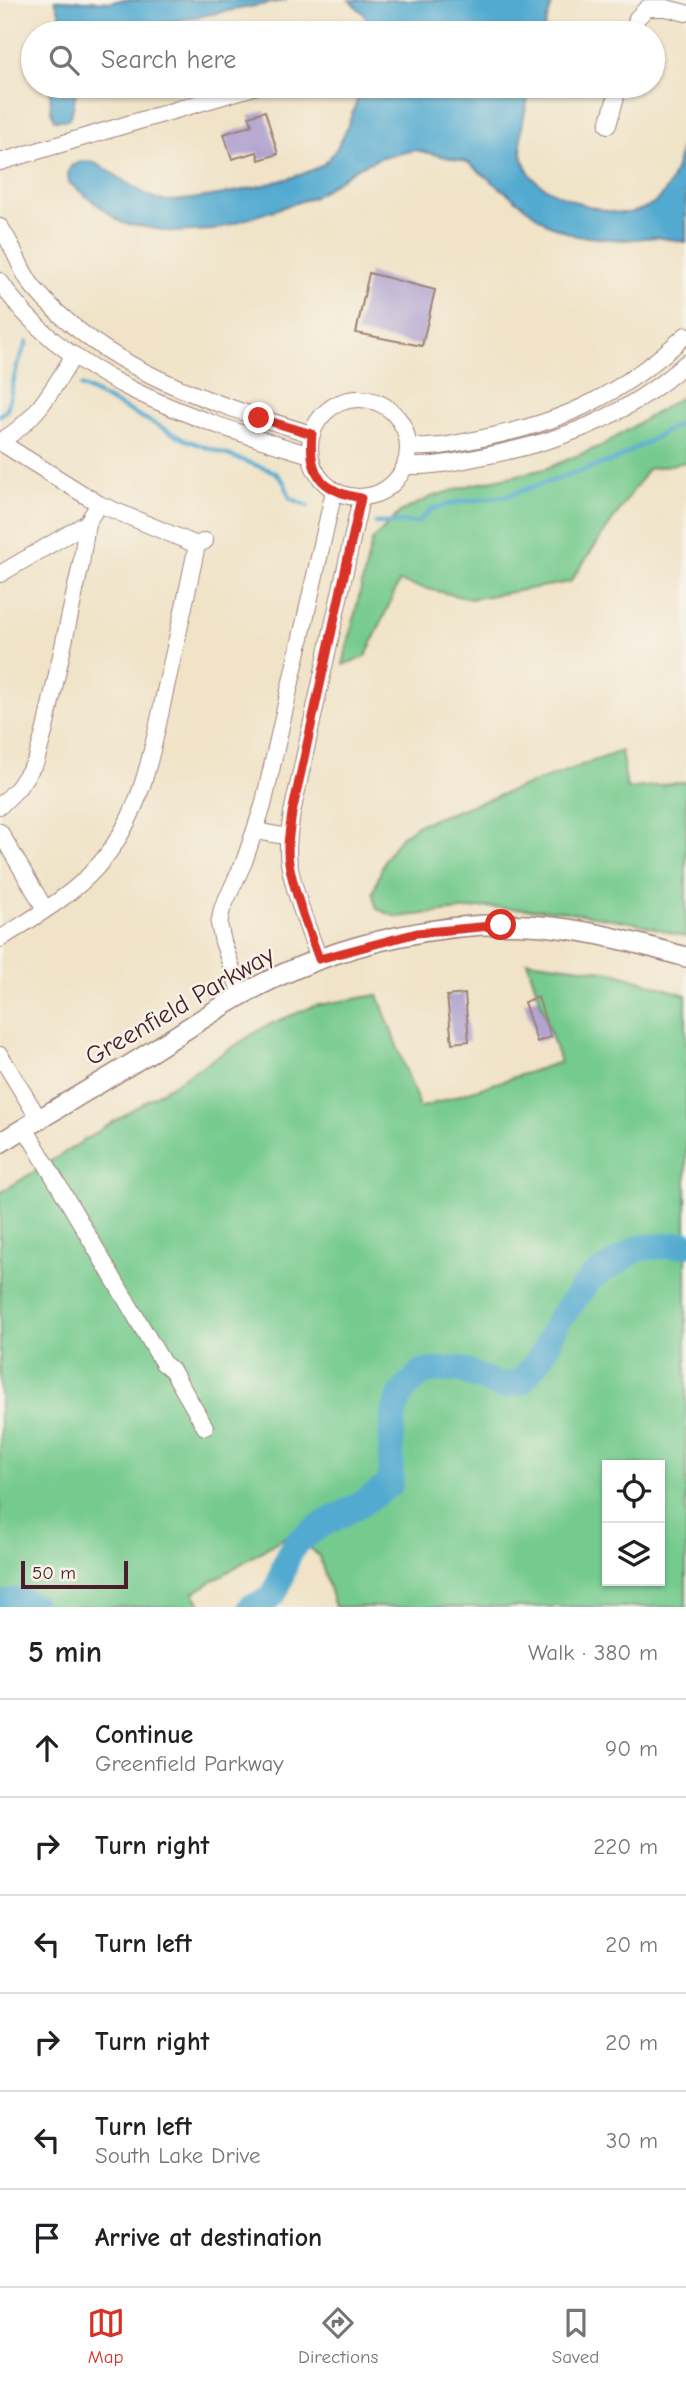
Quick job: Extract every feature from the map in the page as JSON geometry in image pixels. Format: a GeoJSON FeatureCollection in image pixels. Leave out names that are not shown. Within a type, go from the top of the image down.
{"type":"FeatureCollection","features":[{"type":"Feature","properties":{"kind":"main road","name":"Greenfield Parkway"},"geometry":{"type":"LineString","coordinates":[[0,1143],[241,995],[319,959],[417,933],[501,925],[566,929],[631,942],[686,957]]}},
{"type":"Feature","properties":{"kind":"street"},"geometry":{"type":"LineString","coordinates":[[636,21],[647,8],[666,8],[686,13]]}},
{"type":"Feature","properties":{"kind":"street"},"geometry":{"type":"LineString","coordinates":[[0,162],[216,98]]}},
{"type":"Feature","properties":{"kind":"street"},"geometry":{"type":"LineString","coordinates":[[608,125],[616,98]]}},
{"type":"Feature","properties":{"kind":"street"},"geometry":{"type":"LineString","coordinates":[[0,226],[31,284],[57,313],[82,333],[178,388],[216,404],[312,434]]}},
{"type":"Feature","properties":{"kind":"street"},"geometry":{"type":"LineString","coordinates":[[0,281],[9,296],[39,327],[74,355],[135,391],[174,410],[310,455]]}},
{"type":"Feature","properties":{"kind":"street"},"geometry":{"type":"LineString","coordinates":[[410,446],[430,447],[463,442],[512,432],[558,418],[607,396],[652,365],[686,335]]}},
{"type":"Feature","properties":{"kind":"street"},"geometry":{"type":"LineString","coordinates":[[0,939],[75,888],[95,870],[112,848],[136,805],[149,765],[202,543],[99,504],[0,442],[23,427],[74,355]]}},
{"type":"Feature","properties":{"kind":"street"},"geometry":{"type":"LineString","coordinates":[[406,466],[429,466],[518,450],[566,436],[614,414],[644,396],[686,363]]}},
{"type":"Feature","properties":{"kind":"street"},"geometry":{"type":"LineString","coordinates":[[371,400],[383,405],[402,423],[410,446],[406,466],[400,478],[376,495],[361,498],[334,491],[322,482],[314,470],[310,455],[312,434],[317,422],[332,407],[344,401],[371,400]]}},
{"type":"Feature","properties":{"kind":"street"},"geometry":{"type":"LineString","coordinates":[[241,995],[219,924],[222,909],[256,831],[334,491]]}},
{"type":"Feature","properties":{"kind":"street"},"geometry":{"type":"LineString","coordinates":[[319,959],[289,861],[289,837],[361,498]]}},
{"type":"Feature","properties":{"kind":"street"},"geometry":{"type":"LineString","coordinates":[[0,806],[18,788],[36,761],[88,523],[99,504]]}},
{"type":"Feature","properties":{"kind":"street"},"geometry":{"type":"LineString","coordinates":[[0,574],[88,523]]}},
{"type":"Feature","properties":{"kind":"street"},"geometry":{"type":"LineString","coordinates":[[256,831],[289,837]]}},
{"type":"Feature","properties":{"kind":"street"},"geometry":{"type":"LineString","coordinates":[[0,832],[46,909]]}},
{"type":"Feature","properties":{"kind":"street"},"geometry":{"type":"LineString","coordinates":[[0,1055],[32,1123],[172,1359],[172,1370],[205,1427]]}},
{"type":"Feature","properties":{"kind":"green space"},"geometry":{"type":"Polygon","coordinates":[[[686,394],[686,462],[648,469],[570,582],[470,599],[399,582],[366,656],[343,665],[372,541],[400,512],[431,497],[471,485],[545,469],[603,445],[686,394]]]}},
{"type":"Feature","properties":{"kind":"green space"},"geometry":{"type":"Polygon","coordinates":[[[621,751],[627,789],[686,782],[686,937],[636,923],[563,911],[488,907],[397,917],[377,909],[373,893],[385,859],[401,837],[417,825],[621,751]]]}},
{"type":"Feature","properties":{"kind":"green space"},"geometry":{"type":"Polygon","coordinates":[[[527,961],[613,972],[686,995],[686,1607],[335,1607],[319,1556],[293,1532],[193,1593],[202,1607],[0,1607],[0,1193],[266,1026],[314,1006],[378,995],[420,1108],[560,1062],[527,961]]]}},
{"type":"Feature","properties":{"kind":"water"},"geometry":{"type":"Polygon","coordinates":[[[55,0],[287,0],[174,21],[62,21],[55,0]]]}},
{"type":"Feature","properties":{"kind":"water"},"geometry":{"type":"Polygon","coordinates":[[[349,0],[553,0],[547,21],[367,21],[364,14],[349,0]]]}},
{"type":"Feature","properties":{"kind":"water"},"geometry":{"type":"Polygon","coordinates":[[[50,98],[75,98],[68,120],[54,120],[50,98]]]}},
{"type":"Feature","properties":{"kind":"water"},"geometry":{"type":"Polygon","coordinates":[[[358,98],[528,98],[521,142],[525,164],[530,174],[547,189],[560,195],[604,210],[627,213],[637,211],[661,197],[675,170],[686,127],[686,242],[656,237],[623,240],[576,236],[547,224],[467,162],[416,150],[382,157],[357,168],[314,197],[213,230],[173,232],[122,223],[69,183],[68,173],[71,166],[86,161],[161,200],[220,195],[273,183],[315,169],[333,154],[348,126],[358,98]]]}},
{"type":"Feature","properties":{"kind":"building"},"geometry":{"type":"Polygon","coordinates":[[[265,111],[278,154],[259,160],[257,152],[232,159],[224,134],[252,125],[249,116],[265,111]]]}},
{"type":"Feature","properties":{"kind":"building"},"geometry":{"type":"Polygon","coordinates":[[[369,273],[435,290],[422,346],[356,333],[369,273]]]}},
{"type":"Feature","properties":{"kind":"building"},"geometry":{"type":"Polygon","coordinates":[[[465,994],[469,1041],[452,1043],[447,996],[465,994]]]}},
{"type":"Feature","properties":{"kind":"building"},"geometry":{"type":"Polygon","coordinates":[[[538,997],[551,1037],[537,1042],[524,1002],[538,997]]]}},
{"type":"Feature","properties":{"kind":"waterway"},"geometry":{"type":"LineString","coordinates":[[0,415],[7,410],[17,366],[27,342]]}},
{"type":"Feature","properties":{"kind":"waterway"},"geometry":{"type":"LineString","coordinates":[[81,386],[186,440],[275,472],[284,482],[290,498],[308,506]]}},
{"type":"Feature","properties":{"kind":"waterway"},"geometry":{"type":"LineString","coordinates":[[376,523],[418,522],[432,509],[459,502],[506,496],[617,459],[686,420]]}},
{"type":"Feature","properties":{"kind":"waterway"},"geometry":{"type":"LineString","coordinates":[[251,1607],[271,1597],[295,1545],[390,1484],[392,1428],[396,1406],[404,1390],[422,1372],[460,1369],[500,1386],[521,1382],[542,1355],[558,1321],[590,1279],[639,1248],[686,1244]]}},
{"type":"Feature","properties":{"kind":"waterway"},"geometry":{"type":"LineString","coordinates":[[0,1604],[21,1600],[34,1607]]}},
{"type":"Feature","properties":{"kind":"route"},"geometry":{"type":"LineString","coordinates":[[259,418],[312,434],[310,455],[314,470],[322,482],[346,496],[361,498],[289,837],[289,861],[319,959],[417,933],[501,925]]}}]}
